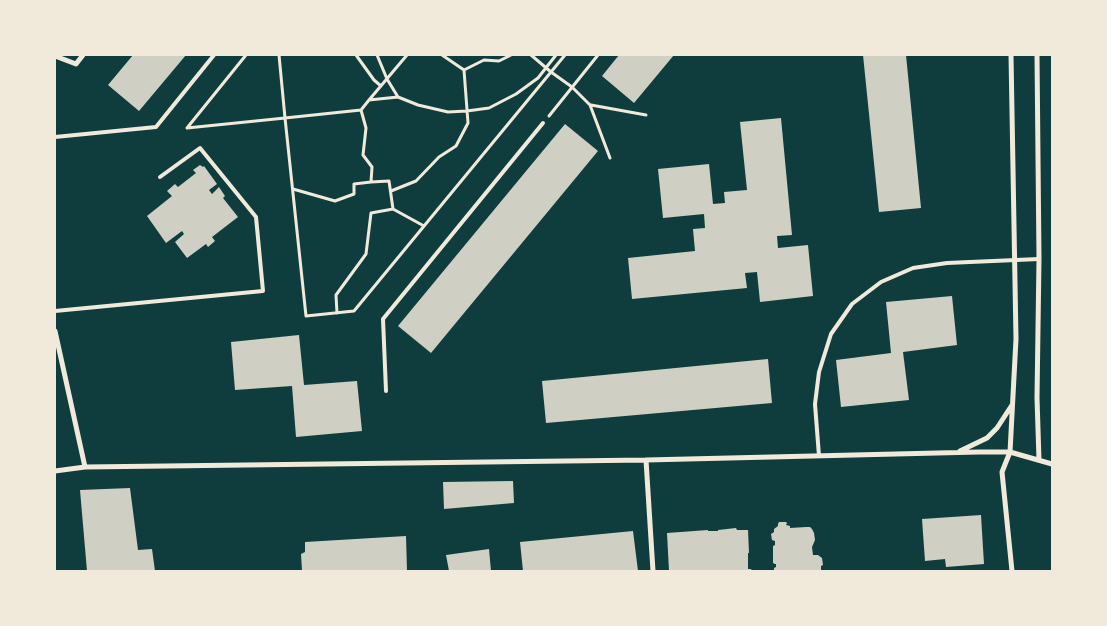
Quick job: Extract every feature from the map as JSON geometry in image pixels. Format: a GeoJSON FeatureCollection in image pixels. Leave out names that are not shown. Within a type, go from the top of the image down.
{"type":"FeatureCollection","features":[{"type":"Feature","properties":{"kind":"street"},"geometry":{"type":"LineString","coordinates":[[55,56],[76,64],[83,55]]}},
{"type":"Feature","properties":{"kind":"street"},"geometry":{"type":"LineString","coordinates":[[1011,55],[1016,339],[1010,452],[1002,472],[1012,571]]}},
{"type":"Feature","properties":{"kind":"street"},"geometry":{"type":"LineString","coordinates":[[1037,55],[1039,259],[1037,398],[1039,460]]}},
{"type":"Feature","properties":{"kind":"street"},"geometry":{"type":"LineString","coordinates":[[55,331],[85,467]]}},
{"type":"Feature","properties":{"kind":"street"},"geometry":{"type":"LineString","coordinates":[[957,452],[987,438],[1013,405]]}},
{"type":"Feature","properties":{"kind":"street"},"geometry":{"type":"LineString","coordinates":[[55,471],[85,467],[646,460],[957,452],[1010,452],[1052,464]]}},
{"type":"Feature","properties":{"kind":"street"},"geometry":{"type":"LineString","coordinates":[[646,460],[653,571]]}},
{"type":"Feature","properties":{"kind":"lane"},"geometry":{"type":"LineString","coordinates":[[55,138],[156,127],[214,55]]}},
{"type":"Feature","properties":{"kind":"lane"},"geometry":{"type":"LineString","coordinates":[[386,391],[382,319],[544,122]]}},
{"type":"Feature","properties":{"kind":"lane"},"geometry":{"type":"LineString","coordinates":[[55,311],[263,291],[256,217],[200,148],[160,177]]}},
{"type":"Feature","properties":{"kind":"lane"},"geometry":{"type":"LineString","coordinates":[[819,456],[815,404],[819,372],[831,334],[852,304],[881,282],[913,268],[947,263],[1039,259]]}},
{"type":"Feature","properties":{"kind":"path"},"geometry":{"type":"LineString","coordinates":[[246,55],[187,128],[361,110],[407,55]]}},
{"type":"Feature","properties":{"kind":"path"},"geometry":{"type":"LineString","coordinates":[[279,55],[306,316],[354,311],[565,55]]}},
{"type":"Feature","properties":{"kind":"path"},"geometry":{"type":"LineString","coordinates":[[356,55],[374,80],[381,86]]}},
{"type":"Feature","properties":{"kind":"path"},"geometry":{"type":"LineString","coordinates":[[376,55],[398,97]]}},
{"type":"Feature","properties":{"kind":"path"},"geometry":{"type":"LineString","coordinates":[[442,55],[464,70]]}},
{"type":"Feature","properties":{"kind":"path"},"geometry":{"type":"LineString","coordinates":[[464,70],[484,60],[499,61],[511,55]]}},
{"type":"Feature","properties":{"kind":"path"},"geometry":{"type":"LineString","coordinates":[[531,55],[572,87],[590,105],[610,158]]}},
{"type":"Feature","properties":{"kind":"path"},"geometry":{"type":"LineString","coordinates":[[369,100],[398,97],[418,105],[448,112],[467,112],[489,108],[516,94],[538,78],[556,55]]}},
{"type":"Feature","properties":{"kind":"path"},"geometry":{"type":"LineString","coordinates":[[544,122],[598,55]]}},
{"type":"Feature","properties":{"kind":"path"},"geometry":{"type":"LineString","coordinates":[[391,191],[416,181],[439,157],[456,146],[468,123],[464,70]]}},
{"type":"Feature","properties":{"kind":"path"},"geometry":{"type":"LineString","coordinates":[[590,105],[646,115]]}},
{"type":"Feature","properties":{"kind":"path"},"geometry":{"type":"LineString","coordinates":[[361,110],[366,128],[363,155],[372,167],[371,182]]}},
{"type":"Feature","properties":{"kind":"path"},"geometry":{"type":"LineString","coordinates":[[293,189],[335,202],[354,194],[354,184],[389,181],[393,209]]}},
{"type":"Feature","properties":{"kind":"path"},"geometry":{"type":"LineString","coordinates":[[337,313],[336,295],[366,254],[371,213],[393,209],[424,226]]}},
{"type":"Feature","properties":{"kind":"building"},"geometry":{"type":"Polygon","coordinates":[[[133,55],[186,55],[139,111],[108,85],[133,55]]]}},
{"type":"Feature","properties":{"kind":"building"},"geometry":{"type":"Polygon","coordinates":[[[619,55],[674,55],[634,103],[602,76],[619,55]]]}},
{"type":"Feature","properties":{"kind":"building"},"geometry":{"type":"Polygon","coordinates":[[[863,55],[906,55],[921,208],[879,212],[863,55]]]}},
{"type":"Feature","properties":{"kind":"building"},"geometry":{"type":"Polygon","coordinates":[[[781,118],[792,235],[777,236],[778,248],[808,245],[813,296],[760,302],[757,272],[745,273],[747,288],[632,299],[628,258],[695,251],[693,229],[705,228],[704,214],[663,218],[658,169],[709,164],[713,204],[725,203],[724,192],[747,190],[740,122],[781,118]]]}},
{"type":"Feature","properties":{"kind":"building"},"geometry":{"type":"Polygon","coordinates":[[[565,124],[598,151],[431,353],[398,326],[565,124]]]}},
{"type":"Feature","properties":{"kind":"building"},"geometry":{"type":"Polygon","coordinates":[[[200,165],[204,166],[217,184],[209,190],[212,194],[219,187],[225,196],[223,198],[238,217],[212,237],[215,241],[208,247],[206,244],[187,258],[175,242],[184,234],[182,231],[166,243],[147,216],[172,196],[167,191],[175,184],[178,187],[196,173],[193,170],[200,165]]]}},
{"type":"Feature","properties":{"kind":"building"},"geometry":{"type":"Polygon","coordinates":[[[952,296],[957,345],[903,352],[909,400],[841,407],[836,360],[891,353],[886,302],[952,296]]]}},
{"type":"Feature","properties":{"kind":"building"},"geometry":{"type":"Polygon","coordinates":[[[299,335],[304,385],[357,381],[362,431],[296,437],[292,386],[235,390],[231,342],[299,335]]]}},
{"type":"Feature","properties":{"kind":"building"},"geometry":{"type":"Polygon","coordinates":[[[768,359],[772,403],[546,423],[542,381],[768,359]]]}},
{"type":"Feature","properties":{"kind":"building"},"geometry":{"type":"Polygon","coordinates":[[[513,481],[514,503],[444,509],[443,482],[513,481]]]}},
{"type":"Feature","properties":{"kind":"building"},"geometry":{"type":"Polygon","coordinates":[[[130,488],[138,550],[152,549],[155,571],[87,571],[80,490],[130,488]]]}},
{"type":"Feature","properties":{"kind":"building"},"geometry":{"type":"Polygon","coordinates":[[[981,515],[984,564],[946,567],[945,559],[925,561],[922,519],[981,515]]]}},
{"type":"Feature","properties":{"kind":"building"},"geometry":{"type":"Polygon","coordinates":[[[779,522],[786,522],[786,525],[790,526],[790,528],[810,527],[812,529],[815,540],[812,547],[813,555],[818,555],[822,558],[823,565],[821,566],[821,571],[774,571],[776,567],[776,564],[773,563],[773,546],[775,541],[772,540],[771,534],[779,522]]]}},
{"type":"Feature","properties":{"kind":"building"},"geometry":{"type":"Polygon","coordinates":[[[736,528],[737,530],[748,530],[748,569],[752,571],[669,571],[667,533],[718,531],[736,528]]]}},
{"type":"Feature","properties":{"kind":"building"},"geometry":{"type":"Polygon","coordinates":[[[633,531],[638,571],[523,571],[520,542],[633,531]]]}},
{"type":"Feature","properties":{"kind":"building"},"geometry":{"type":"Polygon","coordinates":[[[406,536],[407,571],[302,571],[301,554],[305,552],[305,542],[406,536]]]}},
{"type":"Feature","properties":{"kind":"building"},"geometry":{"type":"Polygon","coordinates":[[[489,549],[491,571],[449,571],[446,555],[489,549]]]}}]}
